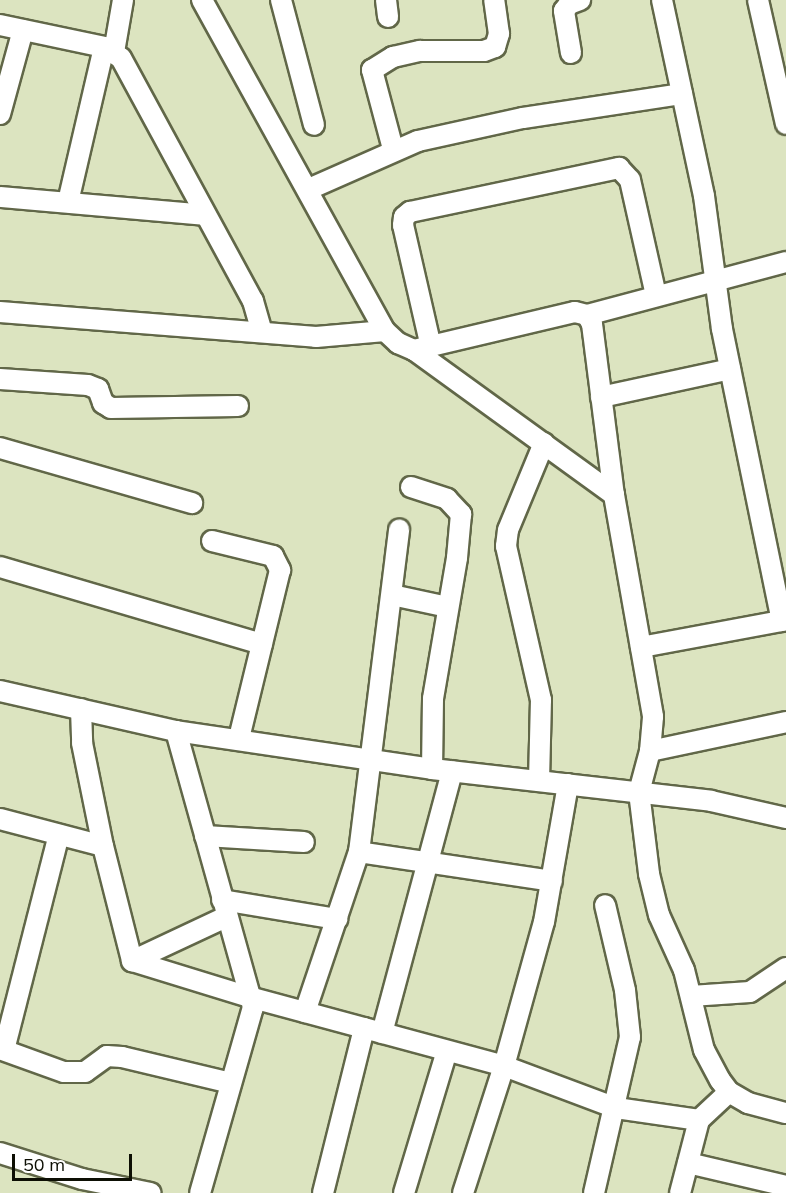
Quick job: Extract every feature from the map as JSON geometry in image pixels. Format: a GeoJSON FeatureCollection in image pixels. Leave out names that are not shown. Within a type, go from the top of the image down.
{"type":"FeatureCollection","features":[{"type":"Feature","properties":{"kind":"street"},"geometry":{"type":"LineString","coordinates":[[68,202],[123,0]]}},
{"type":"Feature","properties":{"kind":"street"},"geometry":{"type":"LineString","coordinates":[[202,0],[309,189],[385,331]]}},
{"type":"Feature","properties":{"kind":"street"},"geometry":{"type":"LineString","coordinates":[[280,0],[314,125]]}},
{"type":"Feature","properties":{"kind":"street"},"geometry":{"type":"LineString","coordinates":[[393,149],[372,70],[393,57],[420,51],[484,51],[495,47],[499,34],[494,0]]}},
{"type":"Feature","properties":{"kind":"street"},"geometry":{"type":"LineString","coordinates":[[571,53],[564,11],[569,4],[580,0]]}},
{"type":"Feature","properties":{"kind":"street"},"geometry":{"type":"LineString","coordinates":[[641,646],[784,621],[730,369],[704,196],[662,0]]}},
{"type":"Feature","properties":{"kind":"street"},"geometry":{"type":"LineString","coordinates":[[758,0],[786,124]]}},
{"type":"Feature","properties":{"kind":"street"},"geometry":{"type":"LineString","coordinates":[[0,25],[109,49],[127,68],[253,301],[262,332]]}},
{"type":"Feature","properties":{"kind":"street"},"geometry":{"type":"LineString","coordinates":[[0,114],[22,30]]}},
{"type":"Feature","properties":{"kind":"street"},"geometry":{"type":"LineString","coordinates":[[309,189],[393,149],[523,118],[682,94]]}},
{"type":"Feature","properties":{"kind":"street"},"geometry":{"type":"LineString","coordinates":[[422,349],[403,225],[410,212],[619,168],[630,180],[656,295]]}},
{"type":"Feature","properties":{"kind":"street"},"geometry":{"type":"LineString","coordinates":[[0,197],[205,215]]}},
{"type":"Feature","properties":{"kind":"street"},"geometry":{"type":"LineString","coordinates":[[422,349],[575,312],[587,315],[715,279],[786,262]]}},
{"type":"Feature","properties":{"kind":"street"},"geometry":{"type":"LineString","coordinates":[[0,312],[338,337],[385,331],[422,349],[614,495]]}},
{"type":"Feature","properties":{"kind":"street"},"geometry":{"type":"LineString","coordinates":[[587,315],[592,324],[614,495],[652,717],[650,751],[639,792],[640,821],[659,915],[684,970],[704,1050],[729,1092],[748,1103],[786,1113]]}},
{"type":"Feature","properties":{"kind":"street"},"geometry":{"type":"LineString","coordinates":[[601,397],[730,369]]}},
{"type":"Feature","properties":{"kind":"street"},"geometry":{"type":"LineString","coordinates":[[0,379],[88,385],[98,389],[103,403],[111,408],[238,406]]}},
{"type":"Feature","properties":{"kind":"street"},"geometry":{"type":"LineString","coordinates":[[539,781],[541,700],[506,546],[508,530],[544,443]]}},
{"type":"Feature","properties":{"kind":"street"},"geometry":{"type":"LineString","coordinates":[[0,448],[192,503]]}},
{"type":"Feature","properties":{"kind":"street"},"geometry":{"type":"LineString","coordinates":[[411,487],[447,499],[459,507],[457,558],[433,699],[432,769]]}},
{"type":"Feature","properties":{"kind":"street"},"geometry":{"type":"LineString","coordinates":[[305,1012],[359,852],[373,760],[399,529]]}},
{"type":"Feature","properties":{"kind":"street"},"geometry":{"type":"LineString","coordinates":[[212,541],[273,556],[279,562],[239,738]]}},
{"type":"Feature","properties":{"kind":"street"},"geometry":{"type":"LineString","coordinates":[[0,567],[262,644]]}},
{"type":"Feature","properties":{"kind":"street"},"geometry":{"type":"LineString","coordinates":[[392,596],[448,607]]}},
{"type":"Feature","properties":{"kind":"street"},"geometry":{"type":"LineString","coordinates":[[1,695],[81,709],[176,731],[239,738],[432,769],[711,801],[786,818]]}},
{"type":"Feature","properties":{"kind":"street"},"geometry":{"type":"LineString","coordinates":[[81,709],[82,743],[103,846],[132,961]]}},
{"type":"Feature","properties":{"kind":"street"},"geometry":{"type":"LineString","coordinates":[[650,751],[786,722]]}},
{"type":"Feature","properties":{"kind":"street"},"geometry":{"type":"LineString","coordinates":[[176,731],[253,1007],[200,1193]]}},
{"type":"Feature","properties":{"kind":"street"},"geometry":{"type":"LineString","coordinates":[[323,1193],[428,861],[453,771]]}},
{"type":"Feature","properties":{"kind":"street"},"geometry":{"type":"LineString","coordinates":[[463,1193],[504,1066],[552,881],[568,784]]}},
{"type":"Feature","properties":{"kind":"street"},"geometry":{"type":"LineString","coordinates":[[0,819],[103,846]]}},
{"type":"Feature","properties":{"kind":"street"},"geometry":{"type":"LineString","coordinates":[[59,835],[2,1050],[64,1072],[85,1072],[107,1056],[122,1057],[231,1083]]}},
{"type":"Feature","properties":{"kind":"street"},"geometry":{"type":"LineString","coordinates":[[205,836],[304,843]]}},
{"type":"Feature","properties":{"kind":"street"},"geometry":{"type":"LineString","coordinates":[[359,852],[552,881]]}},
{"type":"Feature","properties":{"kind":"street"},"geometry":{"type":"LineString","coordinates":[[594,1193],[627,1056],[629,1018],[605,905]]}},
{"type":"Feature","properties":{"kind":"street"},"geometry":{"type":"LineString","coordinates":[[132,961],[224,909],[337,919]]}},
{"type":"Feature","properties":{"kind":"street"},"geometry":{"type":"LineString","coordinates":[[132,961],[249,997],[504,1066],[616,1108],[699,1120]]}},
{"type":"Feature","properties":{"kind":"street"},"geometry":{"type":"LineString","coordinates":[[691,996],[750,992],[786,968]]}},
{"type":"Feature","properties":{"kind":"street"},"geometry":{"type":"LineString","coordinates":[[404,1193],[447,1051]]}},
{"type":"Feature","properties":{"kind":"street"},"geometry":{"type":"LineString","coordinates":[[680,1193],[699,1120],[729,1092]]}},
{"type":"Feature","properties":{"kind":"street"},"geometry":{"type":"LineString","coordinates":[[0,1153],[81,1186],[151,1193]]}},
{"type":"Feature","properties":{"kind":"street"},"geometry":{"type":"LineString","coordinates":[[688,1163],[786,1186]]}}]}
